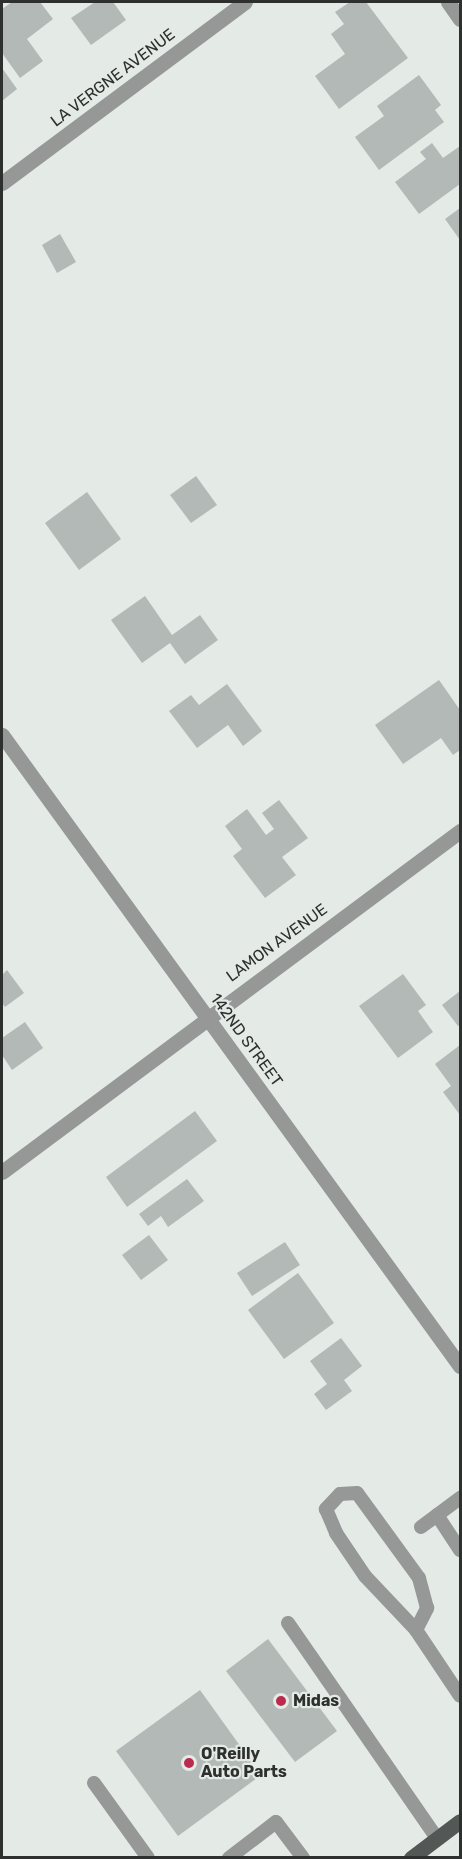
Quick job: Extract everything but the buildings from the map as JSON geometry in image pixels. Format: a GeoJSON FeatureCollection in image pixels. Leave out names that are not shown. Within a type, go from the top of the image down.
{"type":"FeatureCollection","features":[{"type":"Feature","properties":{"kind":"main road"},"geometry":{"type":"LineString","coordinates":[[411,1857],[460,1821]]}},
{"type":"Feature","properties":{"kind":"street","name":"LA VERGNE AVENUE"},"geometry":{"type":"LineString","coordinates":[[2,183],[245,2]]}},
{"type":"Feature","properties":{"kind":"street"},"geometry":{"type":"LineString","coordinates":[[448,2],[460,19]]}},
{"type":"Feature","properties":{"kind":"street","name":"142ND STREET"},"geometry":{"type":"LineString","coordinates":[[2,735],[460,1366]]}},
{"type":"Feature","properties":{"kind":"street","name":"LAMON AVENUE"},"geometry":{"type":"LineString","coordinates":[[2,1172],[207,1017],[460,831]]}},
{"type":"Feature","properties":{"kind":"lane"},"geometry":{"type":"LineString","coordinates":[[416,1630],[428,1608],[419,1578],[357,1493],[340,1494],[326,1509],[336,1533],[366,1576],[416,1630],[460,1696]]}},
{"type":"Feature","properties":{"kind":"lane"},"geometry":{"type":"LineString","coordinates":[[421,1527],[460,1498]]}},
{"type":"Feature","properties":{"kind":"lane"},"geometry":{"type":"LineString","coordinates":[[437,1515],[460,1550]]}},
{"type":"Feature","properties":{"kind":"lane"},"geometry":{"type":"LineString","coordinates":[[288,1623],[437,1838]]}},
{"type":"Feature","properties":{"kind":"lane"},"geometry":{"type":"LineString","coordinates":[[94,1783],[148,1857]]}},
{"type":"Feature","properties":{"kind":"lane"},"geometry":{"type":"LineString","coordinates":[[229,1857],[276,1822],[303,1857]]}},
{"type":"Feature","properties":{"kind":"place","name":"Midas"},"geometry":{"type":"Point","coordinates":[281,1701]}},
{"type":"Feature","properties":{"kind":"place","name":"O'Reilly Auto Parts"},"geometry":{"type":"Point","coordinates":[189,1763]}}]}
